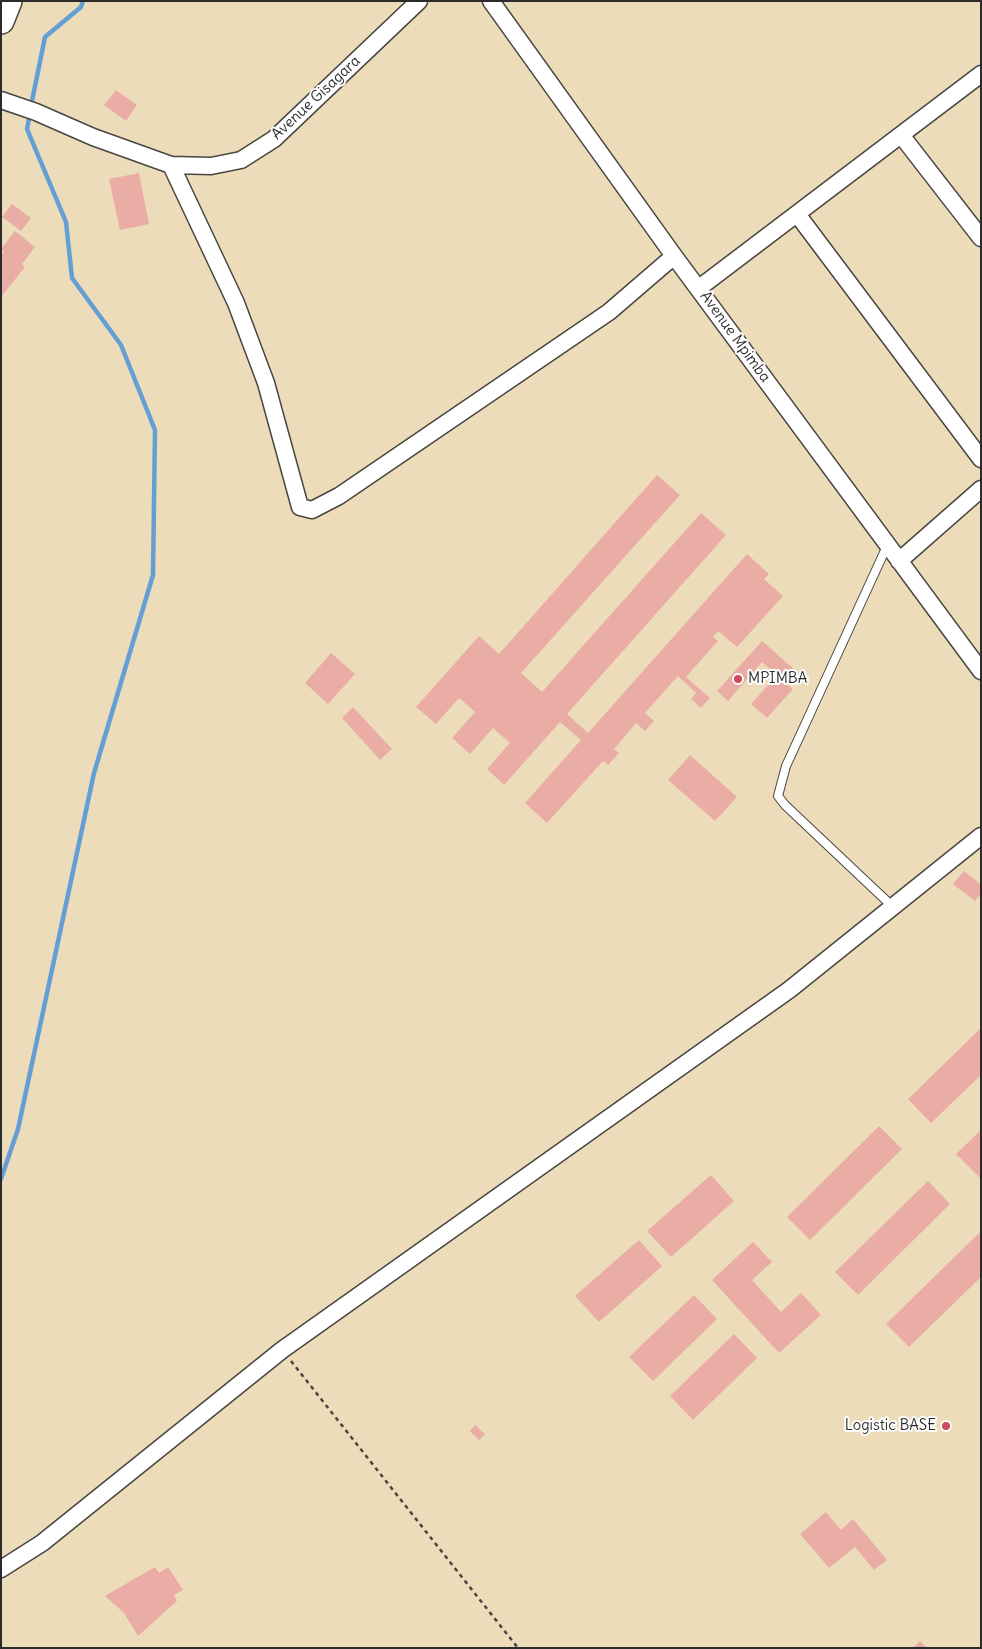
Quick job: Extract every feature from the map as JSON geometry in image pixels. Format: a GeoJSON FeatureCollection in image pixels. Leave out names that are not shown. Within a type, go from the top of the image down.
{"type":"FeatureCollection","features":[{"type":"Feature","properties":{"kind":"main road"},"geometry":{"type":"LineString","coordinates":[[1,21],[9,1]]}},
{"type":"Feature","properties":{"kind":"street","name":"Avenue Gisagara"},"geometry":{"type":"LineString","coordinates":[[1,100],[36,112],[93,137],[171,165],[211,166],[241,160],[274,139],[419,1]]}},
{"type":"Feature","properties":{"kind":"street","name":"Avenue Mpimba"},"geometry":{"type":"LineString","coordinates":[[491,1],[674,256],[981,671]]}},
{"type":"Feature","properties":{"kind":"street"},"geometry":{"type":"LineString","coordinates":[[699,288],[981,74]]}},
{"type":"Feature","properties":{"kind":"street"},"geometry":{"type":"LineString","coordinates":[[901,135],[981,238]]}},
{"type":"Feature","properties":{"kind":"street"},"geometry":{"type":"LineString","coordinates":[[171,165],[236,303],[266,383],[285,448],[294,492],[300,507],[312,510],[339,496],[609,312],[674,256]]}},
{"type":"Feature","properties":{"kind":"street"},"geometry":{"type":"LineString","coordinates":[[797,214],[981,459]]}},
{"type":"Feature","properties":{"kind":"street"},"geometry":{"type":"LineString","coordinates":[[899,561],[981,489]]}},
{"type":"Feature","properties":{"kind":"street"},"geometry":{"type":"LineString","coordinates":[[1,1569],[42,1543],[282,1350],[788,990],[981,836]]}},
{"type":"Feature","properties":{"kind":"lane"},"geometry":{"type":"LineString","coordinates":[[887,546],[786,766],[778,796],[786,806],[892,906]]}},
{"type":"Feature","properties":{"kind":"path"},"geometry":{"type":"LineString","coordinates":[[282,1350],[518,1648]]}},
{"type":"Feature","properties":{"kind":"building"},"geometry":{"type":"Polygon","coordinates":[[[116,90],[137,105],[126,121],[104,105],[116,90]]]}},
{"type":"Feature","properties":{"kind":"building"},"geometry":{"type":"Polygon","coordinates":[[[139,173],[149,224],[120,230],[109,179],[139,173]]]}},
{"type":"Feature","properties":{"kind":"building"},"geometry":{"type":"Polygon","coordinates":[[[12,204],[31,218],[21,231],[2,217],[12,204]]]}},
{"type":"Feature","properties":{"kind":"building"},"geometry":{"type":"Polygon","coordinates":[[[15,231],[35,247],[22,264],[25,267],[1,297],[1,255],[4,251],[1,249],[15,231]]]}},
{"type":"Feature","properties":{"kind":"building"},"geometry":{"type":"Polygon","coordinates":[[[657,475],[680,495],[521,673],[542,692],[701,513],[726,535],[567,714],[588,733],[747,554],[769,574],[764,579],[783,596],[737,647],[718,631],[713,637],[718,641],[686,677],[710,698],[701,708],[691,699],[696,693],[678,676],[645,713],[654,721],[645,731],[636,723],[614,749],[619,753],[608,765],[603,761],[547,823],[525,803],[581,740],[560,722],[504,785],[487,769],[510,743],[493,728],[470,754],[452,738],[475,712],[459,698],[436,724],[416,707],[479,636],[499,654],[657,475]]]}},
{"type":"Feature","properties":{"kind":"building","name":"MPIMBA"},"geometry":{"type":"Polygon","coordinates":[[[762,641],[796,671],[785,683],[793,689],[767,718],[751,704],[777,675],[762,662],[728,701],[717,691],[762,641]]]}},
{"type":"Feature","properties":{"kind":"building"},"geometry":{"type":"Polygon","coordinates":[[[331,653],[355,674],[328,704],[305,683],[331,653]]]}},
{"type":"Feature","properties":{"kind":"building"},"geometry":{"type":"Polygon","coordinates":[[[353,707],[392,749],[380,760],[342,718],[353,707]]]}},
{"type":"Feature","properties":{"kind":"building"},"geometry":{"type":"Polygon","coordinates":[[[690,755],[737,797],[715,821],[668,780],[690,755]]]}},
{"type":"Feature","properties":{"kind":"building"},"geometry":{"type":"Polygon","coordinates":[[[964,871],[981,885],[981,893],[975,901],[953,884],[964,871]]]}},
{"type":"Feature","properties":{"kind":"building"},"geometry":{"type":"Polygon","coordinates":[[[981,1028],[981,1075],[931,1123],[908,1099],[981,1028]]]}},
{"type":"Feature","properties":{"kind":"building"},"geometry":{"type":"Polygon","coordinates":[[[879,1126],[902,1149],[810,1240],[787,1217],[879,1126]]]}},
{"type":"Feature","properties":{"kind":"building"},"geometry":{"type":"Polygon","coordinates":[[[981,1130],[981,1179],[956,1154],[981,1130]]]}},
{"type":"Feature","properties":{"kind":"building"},"geometry":{"type":"Polygon","coordinates":[[[711,1175],[734,1201],[671,1257],[647,1231],[711,1175]]]}},
{"type":"Feature","properties":{"kind":"building"},"geometry":{"type":"Polygon","coordinates":[[[928,1181],[950,1204],[858,1295],[835,1272],[928,1181]]]}},
{"type":"Feature","properties":{"kind":"building"},"geometry":{"type":"Polygon","coordinates":[[[979,1233],[981,1235],[981,1277],[909,1347],[886,1324],[979,1233]]]}},
{"type":"Feature","properties":{"kind":"building"},"geometry":{"type":"Polygon","coordinates":[[[639,1240],[662,1266],[599,1322],[575,1296],[639,1240]]]}},
{"type":"Feature","properties":{"kind":"building"},"geometry":{"type":"Polygon","coordinates":[[[753,1242],[772,1262],[752,1280],[781,1312],[801,1293],[821,1315],[779,1353],[712,1280],[753,1242]]]}},
{"type":"Feature","properties":{"kind":"building"},"geometry":{"type":"Polygon","coordinates":[[[694,1295],[717,1319],[653,1381],[629,1357],[694,1295]]]}},
{"type":"Feature","properties":{"kind":"building"},"geometry":{"type":"Polygon","coordinates":[[[734,1334],[757,1358],[693,1420],[670,1396],[734,1334]]]}},
{"type":"Feature","properties":{"kind":"building"},"geometry":{"type":"Polygon","coordinates":[[[475,1425],[485,1434],[479,1440],[470,1431],[475,1425]]]}},
{"type":"Feature","properties":{"kind":"building"},"geometry":{"type":"Polygon","coordinates":[[[826,1512],[841,1530],[853,1519],[887,1560],[874,1570],[855,1547],[829,1568],[800,1534],[826,1512]]]}},
{"type":"Feature","properties":{"kind":"building"},"geometry":{"type":"Polygon","coordinates":[[[155,1567],[159,1573],[168,1567],[183,1590],[174,1595],[177,1601],[138,1636],[124,1613],[105,1596],[155,1567]]]}},
{"type":"Feature","properties":{"kind":"building"},"geometry":{"type":"Polygon","coordinates":[[[920,1641],[927,1648],[913,1648],[920,1641]]]}},
{"type":"Feature","properties":{"kind":"waterway"},"geometry":{"type":"LineString","coordinates":[[31,106],[45,37],[81,7],[83,1]]}},
{"type":"Feature","properties":{"kind":"waterway"},"geometry":{"type":"LineString","coordinates":[[1,1179],[18,1129],[94,773],[153,575],[155,430],[121,345],[72,278],[66,222],[27,129],[30,114]]}},
{"type":"Feature","properties":{"kind":"place","name":"MPIMBA"},"geometry":{"type":"Point","coordinates":[738,679]}},
{"type":"Feature","properties":{"kind":"place","name":"Logistic BASE"},"geometry":{"type":"Point","coordinates":[946,1426]}}]}
